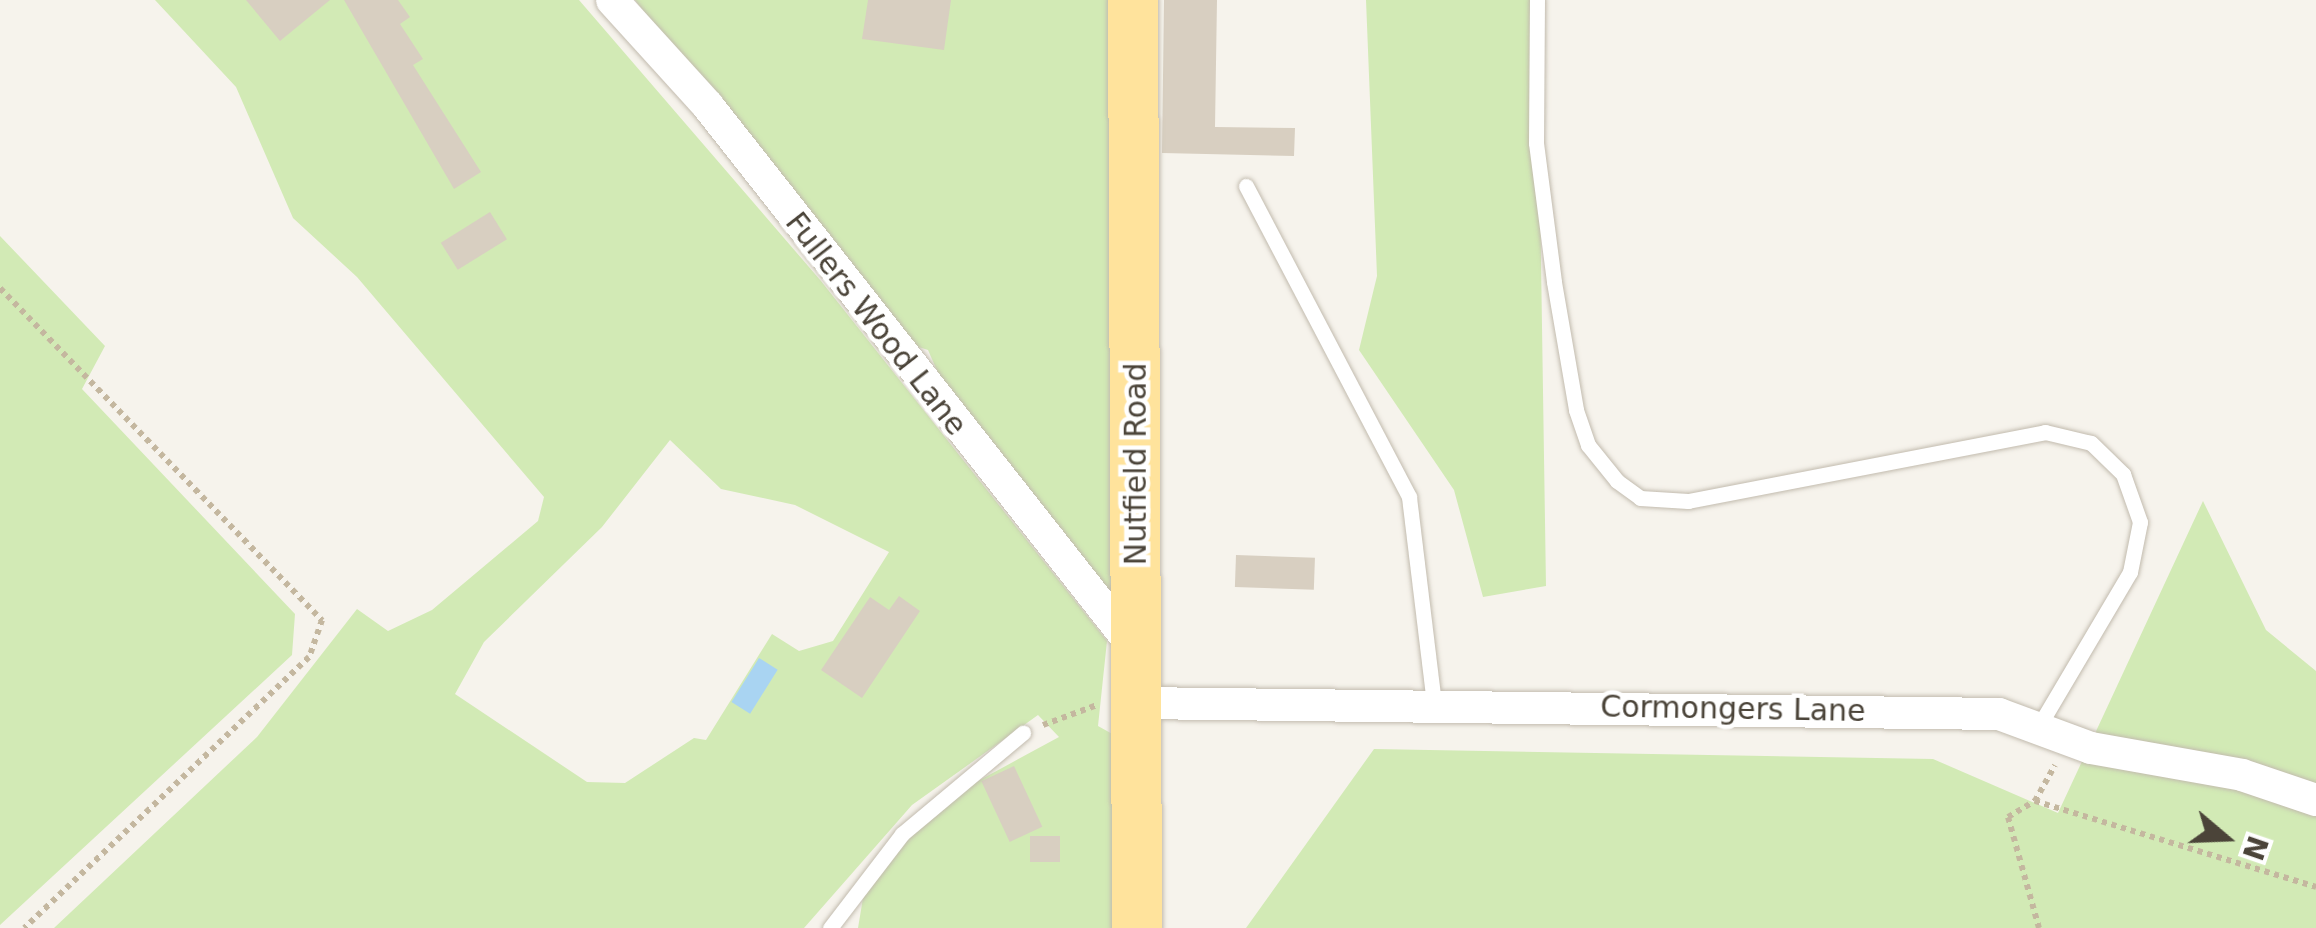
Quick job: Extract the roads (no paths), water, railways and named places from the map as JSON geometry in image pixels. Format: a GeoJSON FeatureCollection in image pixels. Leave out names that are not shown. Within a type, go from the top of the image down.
{"type":"FeatureCollection","features":[{"type":"Feature","properties":{"kind":"main road","name":"Nutfield Road"},"geometry":{"type":"LineString","coordinates":[[1133,0],[1137,928]]}},
{"type":"Feature","properties":{"kind":"street","name":"Fullers Wood Lane"},"geometry":{"type":"LineString","coordinates":[[612,0],[708,106],[1137,652]]}},
{"type":"Feature","properties":{"kind":"street","name":"Cormongers Lane"},"geometry":{"type":"LineString","coordinates":[[1138,704],[1434,704],[1999,714],[2069,738],[2316,800]]}},
{"type":"Feature","properties":{"kind":"lane"},"geometry":{"type":"LineString","coordinates":[[1537,0],[1536,144],[1557,300],[1582,427],[1616,481],[1640,498],[1688,502],[2045,432],[2090,443],[2123,474],[2140,522],[2130,572],[2036,729]]}},
{"type":"Feature","properties":{"kind":"lane"},"geometry":{"type":"LineString","coordinates":[[1246,186],[1409,497],[1434,704]]}},
{"type":"Feature","properties":{"kind":"lane"},"geometry":{"type":"LineString","coordinates":[[830,928],[902,834],[1023,733]]}},
{"type":"Feature","properties":{"kind":"water"},"geometry":{"type":"Polygon","coordinates":[[[759,658],[778,670],[750,714],[731,702],[759,658]]]}}]}
